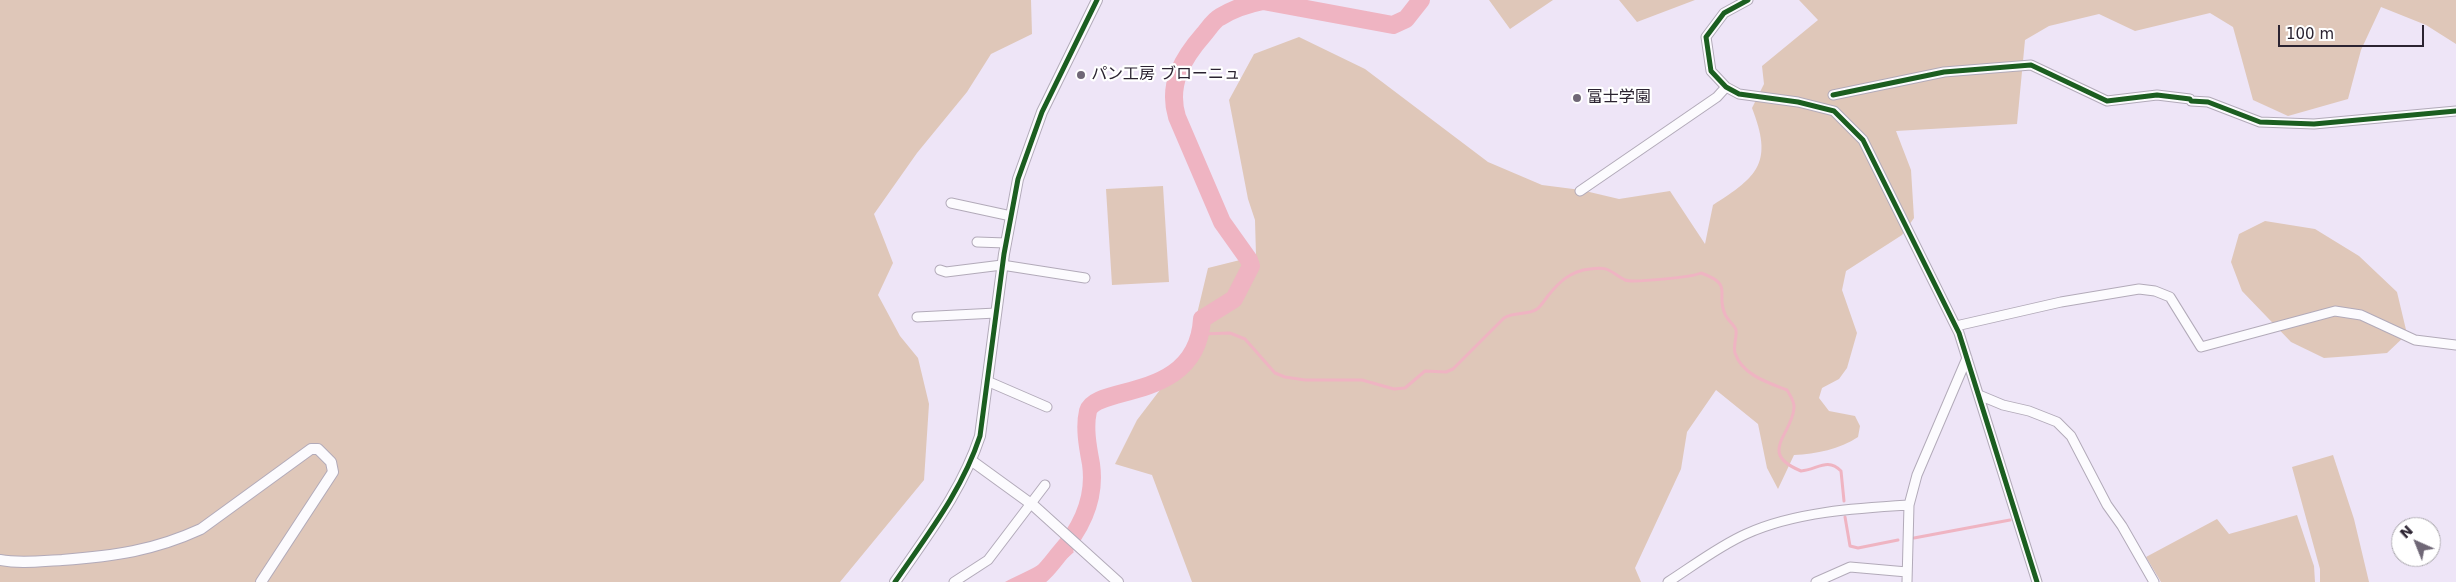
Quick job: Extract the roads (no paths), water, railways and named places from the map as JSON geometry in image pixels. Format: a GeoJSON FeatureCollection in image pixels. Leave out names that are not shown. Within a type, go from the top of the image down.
{"type":"FeatureCollection","features":[{"type":"Feature","properties":{"kind":"street"},"geometry":{"type":"LineString","coordinates":[[895,582],[959,488],[972,461],[980,436],[1002,265],[1018,179],[1042,112],[1097,0]]}},
{"type":"Feature","properties":{"kind":"street"},"geometry":{"type":"LineString","coordinates":[[1748,0],[1724,13],[1706,37],[1711,71],[1726,87],[1739,94],[1798,102],[1834,112],[1863,140],[1956,326],[2037,582]]}},
{"type":"Feature","properties":{"kind":"street"},"geometry":{"type":"LineString","coordinates":[[1832,95],[1944,72],[2031,65],[2107,102],[2157,95],[2190,98],[2191,101],[2208,102],[2260,122],[2314,124],[2456,110]]}},
{"type":"Feature","properties":{"kind":"street"},"geometry":{"type":"LineString","coordinates":[[1580,192],[1718,97],[1726,87]]}},
{"type":"Feature","properties":{"kind":"street"},"geometry":{"type":"LineString","coordinates":[[951,203],[1011,216]]}},
{"type":"Feature","properties":{"kind":"street"},"geometry":{"type":"LineString","coordinates":[[976,242],[1006,243]]}},
{"type":"Feature","properties":{"kind":"street"},"geometry":{"type":"LineString","coordinates":[[940,270],[946,272],[1002,265],[1085,278]]}},
{"type":"Feature","properties":{"kind":"street"},"geometry":{"type":"LineString","coordinates":[[1956,326],[2061,302],[2139,289],[2155,290],[2170,297],[2201,347],[2335,311],[2361,315],[2414,340],[2456,345]]}},
{"type":"Feature","properties":{"kind":"street"},"geometry":{"type":"LineString","coordinates":[[918,317],[996,313]]}},
{"type":"Feature","properties":{"kind":"street"},"geometry":{"type":"LineString","coordinates":[[1907,582],[1909,505],[1917,475],[1967,358]]}},
{"type":"Feature","properties":{"kind":"street"},"geometry":{"type":"LineString","coordinates":[[987,381],[1047,407]]}},
{"type":"Feature","properties":{"kind":"street"},"geometry":{"type":"LineString","coordinates":[[1979,395],[2003,405],[2057,422],[2071,436],[2107,505],[2122,526],[2154,582]]}},
{"type":"Feature","properties":{"kind":"street"},"geometry":{"type":"LineString","coordinates":[[0,560],[34,562],[132,553],[182,538],[201,530],[311,450],[318,449],[331,462],[333,472],[262,576],[261,582]]}},
{"type":"Feature","properties":{"kind":"street"},"geometry":{"type":"LineString","coordinates":[[972,461],[1032,504],[1118,582]]}},
{"type":"Feature","properties":{"kind":"street"},"geometry":{"type":"LineString","coordinates":[[954,582],[988,560],[1045,485]]}},
{"type":"Feature","properties":{"kind":"street"},"geometry":{"type":"LineString","coordinates":[[1668,582],[1745,534],[1763,527],[1840,510],[1909,505]]}},
{"type":"Feature","properties":{"kind":"street"},"geometry":{"type":"LineString","coordinates":[[1816,582],[1850,567],[1908,572]]}},
{"type":"Feature","properties":{"kind":"waterway"},"geometry":{"type":"LineString","coordinates":[[1029,582],[1046,570],[1074,534],[1086,512],[1092,477],[1086,431],[1088,411],[1095,403],[1108,397],[1166,378],[1183,365],[1196,346],[1202,319],[1234,299],[1251,266],[1249,260],[1222,222],[1177,117],[1174,105],[1174,93],[1179,72],[1196,43],[1218,18],[1235,9],[1257,2],[1263,1],[1393,25],[1406,19],[1421,0]]}},
{"type":"Feature","properties":{"kind":"waterway"},"geometry":{"type":"LineString","coordinates":[[1201,334],[1230,333],[1245,339],[1275,373],[1285,377],[1305,380],[1362,380],[1394,389],[1405,388],[1425,371],[1446,372],[1453,369],[1504,318],[1537,309],[1561,282],[1577,272],[1602,268],[1630,281],[1676,278],[1701,273],[1711,277],[1721,286],[1722,307],[1736,330],[1735,353],[1739,361],[1750,373],[1787,390],[1794,403],[1792,418],[1780,443],[1781,457],[1788,464],[1801,471],[1822,465],[1836,467],[1841,471],[1844,501]]}},
{"type":"Feature","properties":{"kind":"waterway"},"geometry":{"type":"LineString","coordinates":[[1845,517],[1850,546],[1858,548],[1898,540]]}},
{"type":"Feature","properties":{"kind":"waterway"},"geometry":{"type":"LineString","coordinates":[[1914,538],[2010,520]]}},
{"type":"Feature","properties":{"kind":"place","name":"パン工房 ブローニュ"},"geometry":{"type":"Point","coordinates":[1081,75]}},
{"type":"Feature","properties":{"kind":"place","name":"富士学園"},"geometry":{"type":"Point","coordinates":[1577,98]}}]}
